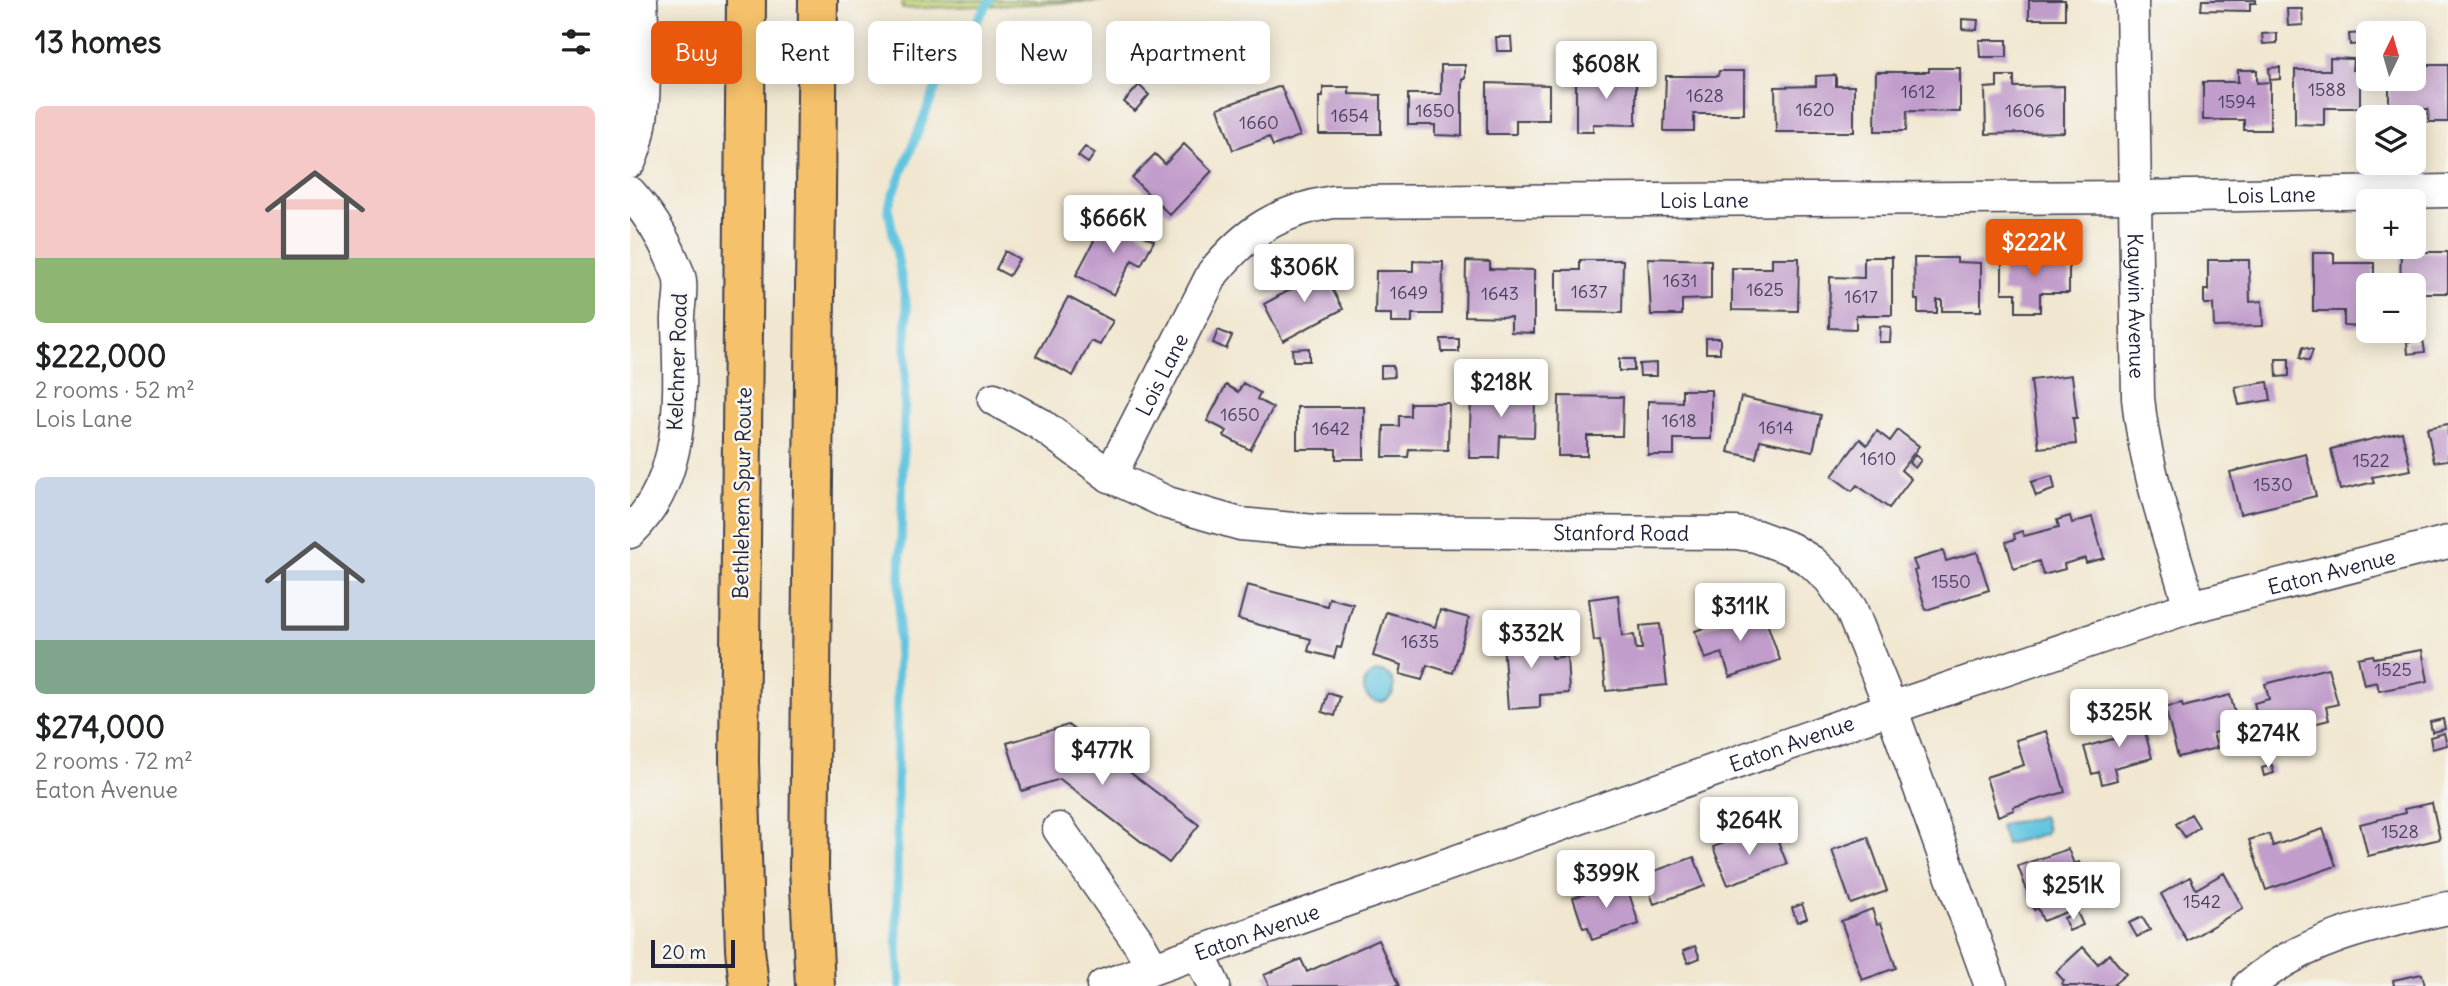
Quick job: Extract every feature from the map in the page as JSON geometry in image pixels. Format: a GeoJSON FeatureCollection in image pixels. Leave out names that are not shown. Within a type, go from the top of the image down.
{"type":"FeatureCollection","features":[{"type":"Feature","properties":{"kind":"highway","name":"Bethlehem Spur Route"},"geometry":{"type":"LineString","coordinates":[[746,0],[739,762],[745,949],[749,986]]}},
{"type":"Feature","properties":{"kind":"highway"},"geometry":{"type":"LineString","coordinates":[[815,986],[809,868],[818,0]]}},
{"type":"Feature","properties":{"kind":"street"},"geometry":{"type":"LineString","coordinates":[[630,161],[640,126],[643,72],[641,0]]}},
{"type":"Feature","properties":{"kind":"street","name":"Kaywin Avenue"},"geometry":{"type":"LineString","coordinates":[[2132,0],[2138,398],[2141,426],[2157,494],[2190,607]]}},
{"type":"Feature","properties":{"kind":"street","name":"Lois Lane"},"geometry":{"type":"LineString","coordinates":[[1110,476],[1213,273],[1232,250],[1254,232],[1278,217],[1305,207],[1346,202],[2135,197],[2448,191]]}},
{"type":"Feature","properties":{"kind":"street","name":"Kelchner Road"},"geometry":{"type":"LineString","coordinates":[[630,193],[645,209],[664,240],[681,281],[677,321],[680,361],[678,416],[671,458],[663,488],[645,517],[630,531]]}},
{"type":"Feature","properties":{"kind":"street","name":"Stanford Road"},"geometry":{"type":"LineString","coordinates":[[994,399],[1040,425],[1110,476],[1168,503],[1240,524],[1328,531],[1736,533],[1756,536],[1791,549],[1812,562],[1830,579],[1851,609],[1891,708],[1991,986]]}},
{"type":"Feature","properties":{"kind":"street","name":"Eaton Avenue"},"geometry":{"type":"LineString","coordinates":[[1103,986],[1891,708],[2190,607],[2448,542]]}},
{"type":"Feature","properties":{"kind":"street"},"geometry":{"type":"LineString","coordinates":[[1059,830],[1139,943],[1153,968]]}},
{"type":"Feature","properties":{"kind":"street"},"geometry":{"type":"LineString","coordinates":[[2249,986],[2284,960],[2331,937],[2448,908]]}},
{"type":"Feature","properties":{"kind":"street"},"geometry":{"type":"LineString","coordinates":[[1198,952],[1214,986]]}},
{"type":"Feature","properties":{"kind":"green space"},"geometry":{"type":"Polygon","coordinates":[[[903,0],[1130,0],[902,9],[903,0]]]}},
{"type":"Feature","properties":{"kind":"water"},"geometry":{"type":"Polygon","coordinates":[[[1379,672],[1385,673],[1393,681],[1393,693],[1385,701],[1379,702],[1373,701],[1365,693],[1364,687],[1365,681],[1373,673],[1379,672]]]}},
{"type":"Feature","properties":{"kind":"water"},"geometry":{"type":"Polygon","coordinates":[[[2042,816],[2047,830],[2044,834],[2006,844],[2000,827],[2002,824],[2042,816]]]}},
{"type":"Feature","properties":{"kind":"building"},"geometry":{"type":"Polygon","coordinates":[[[2029,0],[2065,0],[2065,19],[2029,19],[2029,0]]]}},
{"type":"Feature","properties":{"kind":"building"},"geometry":{"type":"Polygon","coordinates":[[[2202,0],[2256,0],[2256,3],[2250,3],[2250,11],[2201,10],[2202,0]]]}},
{"type":"Feature","properties":{"kind":"building"},"geometry":{"type":"Polygon","coordinates":[[[2287,9],[2302,9],[2303,25],[2288,26],[2287,9]]]}},
{"type":"Feature","properties":{"kind":"building"},"geometry":{"type":"Polygon","coordinates":[[[1962,19],[1978,20],[1977,30],[1962,29],[1962,19]]]}},
{"type":"Feature","properties":{"kind":"building"},"geometry":{"type":"Polygon","coordinates":[[[2277,33],[2277,43],[2263,44],[2262,34],[2277,33]]]}},
{"type":"Feature","properties":{"kind":"building"},"geometry":{"type":"Polygon","coordinates":[[[2349,34],[2356,34],[2356,45],[2350,45],[2349,34]]]}},
{"type":"Feature","properties":{"kind":"building"},"geometry":{"type":"Polygon","coordinates":[[[1496,37],[1511,37],[1512,51],[1497,51],[1496,37]]]}},
{"type":"Feature","properties":{"kind":"building"},"geometry":{"type":"Polygon","coordinates":[[[1979,40],[2007,40],[2007,57],[1980,57],[1979,40]]]}},
{"type":"Feature","properties":{"kind":"building"},"geometry":{"type":"Polygon","coordinates":[[[2330,58],[2353,59],[2352,70],[2356,70],[2356,91],[2360,91],[2360,105],[2356,105],[2356,108],[2324,108],[2324,125],[2295,124],[2295,70],[2330,70],[2330,58]]]}},
{"type":"Feature","properties":{"kind":"building"},"geometry":{"type":"Polygon","coordinates":[[[1441,65],[1465,65],[1465,79],[1462,79],[1462,136],[1435,135],[1435,125],[1408,125],[1408,94],[1441,94],[1441,65]]]}},
{"type":"Feature","properties":{"kind":"building"},"geometry":{"type":"Polygon","coordinates":[[[2426,65],[2448,65],[2448,122],[2429,122],[2426,105],[2389,105],[2389,91],[2426,91],[2426,65]]]}},
{"type":"Feature","properties":{"kind":"building"},"geometry":{"type":"Polygon","coordinates":[[[2280,67],[2280,79],[2270,80],[2269,68],[2280,67]]]}},
{"type":"Feature","properties":{"kind":"building"},"geometry":{"type":"Polygon","coordinates":[[[1608,68],[1626,68],[1626,79],[1636,79],[1636,125],[1593,124],[1593,132],[1576,132],[1576,78],[1608,78],[1608,68]]]}},
{"type":"Feature","properties":{"kind":"building"},"geometry":{"type":"Polygon","coordinates":[[[1929,68],[1960,68],[1960,112],[1907,111],[1906,131],[1875,131],[1876,72],[1929,72],[1929,68]]]}},
{"type":"Feature","properties":{"kind":"building"},"geometry":{"type":"Polygon","coordinates":[[[2238,70],[2257,70],[2257,83],[2270,82],[2270,130],[2244,130],[2244,120],[2203,120],[2203,82],[2238,82],[2238,70]]]}},
{"type":"Feature","properties":{"kind":"building"},"geometry":{"type":"Polygon","coordinates":[[[1719,71],[1744,71],[1744,114],[1694,114],[1694,131],[1664,131],[1666,76],[1718,76],[1719,71]]]}},
{"type":"Feature","properties":{"kind":"building"},"geometry":{"type":"Polygon","coordinates":[[[1836,75],[1836,86],[1854,86],[1854,132],[1776,132],[1775,87],[1816,86],[1816,76],[1836,75]]]}},
{"type":"Feature","properties":{"kind":"building"},"geometry":{"type":"Polygon","coordinates":[[[1997,76],[2014,76],[2014,87],[2064,86],[2064,132],[1986,134],[1985,88],[1997,87],[1997,76]]]}},
{"type":"Feature","properties":{"kind":"building"},"geometry":{"type":"Polygon","coordinates":[[[1487,83],[1549,85],[1549,120],[1516,120],[1516,134],[1487,134],[1487,83]]]}},
{"type":"Feature","properties":{"kind":"building"},"geometry":{"type":"Polygon","coordinates":[[[1139,85],[1149,95],[1135,111],[1124,102],[1139,85]]]}},
{"type":"Feature","properties":{"kind":"building"},"geometry":{"type":"Polygon","coordinates":[[[1281,86],[1300,136],[1273,146],[1269,137],[1233,150],[1218,108],[1281,86]]]}},
{"type":"Feature","properties":{"kind":"building"},"geometry":{"type":"Polygon","coordinates":[[[1323,87],[1349,87],[1349,94],[1381,95],[1381,134],[1319,134],[1319,97],[1323,97],[1323,87]]]}},
{"type":"Feature","properties":{"kind":"building"},"geometry":{"type":"Polygon","coordinates":[[[1184,144],[1212,171],[1170,215],[1132,178],[1155,154],[1165,164],[1184,144]]]}},
{"type":"Feature","properties":{"kind":"building"},"geometry":{"type":"Polygon","coordinates":[[[1085,147],[1095,153],[1088,163],[1078,156],[1085,147]]]}},
{"type":"Feature","properties":{"kind":"building"},"geometry":{"type":"Polygon","coordinates":[[[1107,216],[1154,241],[1141,265],[1132,260],[1114,295],[1076,275],[1107,216]]]}},
{"type":"Feature","properties":{"kind":"building"},"geometry":{"type":"Polygon","coordinates":[[[1005,251],[1019,259],[1009,276],[996,269],[1005,251]]]}},
{"type":"Feature","properties":{"kind":"building"},"geometry":{"type":"Polygon","coordinates":[[[2426,252],[2448,252],[2448,293],[2426,293],[2426,273],[2400,273],[2401,259],[2426,259],[2426,252]]]}},
{"type":"Feature","properties":{"kind":"building"},"geometry":{"type":"Polygon","coordinates":[[[2313,253],[2334,253],[2334,263],[2374,263],[2374,273],[2356,273],[2356,326],[2344,326],[2344,311],[2313,311],[2313,253]]]}},
{"type":"Feature","properties":{"kind":"building"},"geometry":{"type":"Polygon","coordinates":[[[2002,254],[2042,254],[2042,258],[2069,258],[2069,293],[2040,293],[2040,312],[2016,312],[2016,293],[2002,293],[2002,254]]]}},
{"type":"Feature","properties":{"kind":"building"},"geometry":{"type":"Polygon","coordinates":[[[1864,257],[1892,257],[1892,315],[1856,315],[1856,329],[1829,328],[1830,277],[1864,278],[1864,257]]]}},
{"type":"Feature","properties":{"kind":"building"},"geometry":{"type":"Polygon","coordinates":[[[1648,258],[1711,260],[1711,299],[1682,300],[1682,315],[1651,315],[1648,258]]]}},
{"type":"Feature","properties":{"kind":"building"},"geometry":{"type":"Polygon","coordinates":[[[1772,258],[1799,258],[1798,311],[1732,310],[1732,268],[1772,268],[1772,258]]]}},
{"type":"Feature","properties":{"kind":"building"},"geometry":{"type":"Polygon","coordinates":[[[1914,258],[1957,258],[1957,262],[1981,263],[1981,311],[1942,311],[1942,300],[1937,300],[1937,313],[1918,313],[1914,258]]]}},
{"type":"Feature","properties":{"kind":"building"},"geometry":{"type":"Polygon","coordinates":[[[1580,260],[1623,260],[1622,313],[1556,312],[1556,270],[1580,270],[1580,260]]]}},
{"type":"Feature","properties":{"kind":"building"},"geometry":{"type":"Polygon","coordinates":[[[2208,260],[2249,260],[2250,302],[2262,301],[2263,326],[2214,327],[2213,304],[2204,304],[2204,290],[2208,290],[2208,260]]]}},
{"type":"Feature","properties":{"kind":"building"},"geometry":{"type":"Polygon","coordinates":[[[1413,261],[1443,262],[1442,314],[1412,314],[1412,323],[1391,323],[1391,314],[1375,314],[1376,271],[1413,271],[1413,261]]]}},
{"type":"Feature","properties":{"kind":"building"},"geometry":{"type":"Polygon","coordinates":[[[1466,261],[1490,262],[1490,269],[1534,270],[1534,333],[1511,332],[1511,317],[1465,316],[1466,261]]]}},
{"type":"Feature","properties":{"kind":"building"},"geometry":{"type":"Polygon","coordinates":[[[1318,263],[1343,309],[1283,341],[1264,304],[1299,285],[1294,276],[1318,263]]]}},
{"type":"Feature","properties":{"kind":"building"},"geometry":{"type":"Polygon","coordinates":[[[1068,297],[1113,321],[1100,345],[1091,341],[1073,376],[1036,356],[1068,297]]]}},
{"type":"Feature","properties":{"kind":"building"},"geometry":{"type":"Polygon","coordinates":[[[1880,326],[1891,327],[1890,342],[1879,342],[1880,326]]]}},
{"type":"Feature","properties":{"kind":"building"},"geometry":{"type":"Polygon","coordinates":[[[1218,330],[1232,336],[1226,349],[1213,343],[1218,330]]]}},
{"type":"Feature","properties":{"kind":"building"},"geometry":{"type":"Polygon","coordinates":[[[1706,338],[1720,338],[1720,353],[1706,353],[1706,338]]]}},
{"type":"Feature","properties":{"kind":"building"},"geometry":{"type":"Polygon","coordinates":[[[1441,339],[1459,339],[1459,352],[1442,352],[1441,339]]]}},
{"type":"Feature","properties":{"kind":"building"},"geometry":{"type":"Polygon","coordinates":[[[2407,343],[2424,343],[2425,352],[2408,354],[2407,343]]]}},
{"type":"Feature","properties":{"kind":"building"},"geometry":{"type":"Polygon","coordinates":[[[2303,347],[2313,350],[2309,361],[2300,358],[2303,347]]]}},
{"type":"Feature","properties":{"kind":"building"},"geometry":{"type":"Polygon","coordinates":[[[1309,348],[1309,361],[1293,361],[1292,349],[1309,348]]]}},
{"type":"Feature","properties":{"kind":"building"},"geometry":{"type":"Polygon","coordinates":[[[1619,359],[1634,359],[1634,371],[1619,371],[1619,359]]]}},
{"type":"Feature","properties":{"kind":"building"},"geometry":{"type":"Polygon","coordinates":[[[2276,359],[2289,359],[2289,376],[2277,377],[2276,359]]]}},
{"type":"Feature","properties":{"kind":"building"},"geometry":{"type":"Polygon","coordinates":[[[1656,363],[1656,376],[1640,376],[1639,364],[1656,363]]]}},
{"type":"Feature","properties":{"kind":"building"},"geometry":{"type":"Polygon","coordinates":[[[1381,366],[1393,366],[1394,377],[1381,378],[1381,366]]]}},
{"type":"Feature","properties":{"kind":"building"},"geometry":{"type":"Polygon","coordinates":[[[1508,374],[1525,374],[1526,399],[1535,399],[1534,437],[1500,436],[1499,458],[1469,458],[1471,398],[1506,398],[1508,374]]]}},
{"type":"Feature","properties":{"kind":"building"},"geometry":{"type":"Polygon","coordinates":[[[2072,375],[2077,418],[2073,418],[2076,444],[2039,448],[2031,380],[2072,375]]]}},
{"type":"Feature","properties":{"kind":"building"},"geometry":{"type":"Polygon","coordinates":[[[2268,382],[2271,400],[2239,405],[2235,387],[2268,382]]]}},
{"type":"Feature","properties":{"kind":"building"},"geometry":{"type":"Polygon","coordinates":[[[1243,383],[1260,393],[1257,399],[1273,408],[1250,450],[1224,436],[1227,431],[1207,421],[1226,385],[1238,392],[1243,383]]]}},
{"type":"Feature","properties":{"kind":"building"},"geometry":{"type":"Polygon","coordinates":[[[1682,390],[1711,390],[1711,439],[1674,439],[1674,455],[1648,455],[1648,401],[1682,402],[1682,390]]]}},
{"type":"Feature","properties":{"kind":"building"},"geometry":{"type":"Polygon","coordinates":[[[1559,396],[1623,397],[1622,436],[1587,436],[1587,456],[1558,456],[1559,396]]]}},
{"type":"Feature","properties":{"kind":"building"},"geometry":{"type":"Polygon","coordinates":[[[1741,397],[1821,415],[1813,451],[1760,440],[1756,458],[1728,452],[1741,397]]]}},
{"type":"Feature","properties":{"kind":"building"},"geometry":{"type":"Polygon","coordinates":[[[1410,403],[1449,403],[1448,450],[1409,449],[1408,457],[1383,457],[1384,426],[1399,426],[1399,416],[1410,416],[1410,403]]]}},
{"type":"Feature","properties":{"kind":"building"},"geometry":{"type":"Polygon","coordinates":[[[1297,407],[1364,407],[1364,459],[1336,459],[1336,449],[1297,449],[1297,407]]]}},
{"type":"Feature","properties":{"kind":"building"},"geometry":{"type":"Polygon","coordinates":[[[2448,424],[2448,460],[2434,462],[2427,428],[2448,424]]]}},
{"type":"Feature","properties":{"kind":"building"},"geometry":{"type":"Polygon","coordinates":[[[1898,430],[1919,446],[1901,470],[1911,479],[1889,508],[1857,485],[1852,491],[1832,476],[1860,439],[1867,445],[1877,431],[1890,441],[1898,430]]]}},
{"type":"Feature","properties":{"kind":"building"},"geometry":{"type":"Polygon","coordinates":[[[2402,432],[2411,470],[2372,477],[2374,482],[2340,490],[2331,449],[2402,432]]]}},
{"type":"Feature","properties":{"kind":"building"},"geometry":{"type":"Polygon","coordinates":[[[2306,454],[2316,496],[2240,514],[2230,472],[2306,454]]]}},
{"type":"Feature","properties":{"kind":"building"},"geometry":{"type":"Polygon","coordinates":[[[1915,455],[1921,460],[1915,468],[1909,463],[1915,455]]]}},
{"type":"Feature","properties":{"kind":"building"},"geometry":{"type":"Polygon","coordinates":[[[2052,476],[2055,489],[2036,496],[2031,482],[2052,476]]]}},
{"type":"Feature","properties":{"kind":"building"},"geometry":{"type":"Polygon","coordinates":[[[2070,516],[2072,523],[2092,517],[2104,558],[2086,563],[2085,558],[2064,564],[2065,569],[2043,575],[2039,561],[2014,569],[2006,542],[2015,539],[2014,534],[2022,531],[2024,536],[2059,527],[2057,520],[2070,516]]]}},
{"type":"Feature","properties":{"kind":"building"},"geometry":{"type":"Polygon","coordinates":[[[1943,551],[1946,561],[1977,552],[1989,590],[1926,610],[1913,560],[1943,551]]]}},
{"type":"Feature","properties":{"kind":"building"},"geometry":{"type":"Polygon","coordinates":[[[1247,585],[1327,606],[1329,598],[1353,604],[1341,648],[1337,647],[1334,658],[1308,651],[1311,639],[1238,619],[1247,585]]]}},
{"type":"Feature","properties":{"kind":"building"},"geometry":{"type":"Polygon","coordinates":[[[1618,595],[1622,636],[1634,635],[1636,649],[1642,649],[1640,626],[1660,624],[1667,685],[1606,691],[1600,640],[1594,641],[1589,599],[1618,595]]]}},
{"type":"Feature","properties":{"kind":"building"},"geometry":{"type":"Polygon","coordinates":[[[1762,609],[1780,660],[1730,677],[1722,653],[1705,659],[1695,631],[1762,609]]]}},
{"type":"Feature","properties":{"kind":"building"},"geometry":{"type":"Polygon","coordinates":[[[1440,610],[1469,618],[1453,673],[1427,665],[1422,680],[1400,674],[1402,665],[1373,656],[1386,612],[1435,627],[1440,610]]]}},
{"type":"Feature","properties":{"kind":"building"},"geometry":{"type":"Polygon","coordinates":[[[1529,627],[1531,646],[1551,644],[1552,658],[1567,656],[1569,693],[1540,695],[1540,707],[1508,709],[1502,629],[1529,627]]]}},
{"type":"Feature","properties":{"kind":"building"},"geometry":{"type":"Polygon","coordinates":[[[2422,650],[2428,681],[2379,691],[2377,682],[2364,685],[2358,658],[2422,650]]]}},
{"type":"Feature","properties":{"kind":"building"},"geometry":{"type":"Polygon","coordinates":[[[2328,668],[2338,704],[2326,707],[2329,720],[2278,733],[2276,726],[2261,729],[2254,703],[2269,699],[2265,684],[2328,668]]]}},
{"type":"Feature","properties":{"kind":"building"},"geometry":{"type":"Polygon","coordinates":[[[1328,693],[1340,697],[1335,716],[1322,712],[1328,693]]]}},
{"type":"Feature","properties":{"kind":"building"},"geometry":{"type":"Polygon","coordinates":[[[2230,695],[2239,727],[2213,733],[2217,748],[2178,757],[2165,707],[2182,703],[2183,707],[2230,695]]]}},
{"type":"Feature","properties":{"kind":"building"},"geometry":{"type":"Polygon","coordinates":[[[2140,714],[2152,758],[2114,768],[2117,780],[2102,784],[2099,772],[2092,774],[2084,747],[2117,738],[2113,722],[2140,714]]]}},
{"type":"Feature","properties":{"kind":"building"},"geometry":{"type":"Polygon","coordinates":[[[2443,719],[2445,729],[2432,732],[2430,722],[2443,719]]]}},
{"type":"Feature","properties":{"kind":"building"},"geometry":{"type":"Polygon","coordinates":[[[1068,725],[1199,825],[1169,863],[1060,779],[1022,791],[1007,743],[1068,725]]]}},
{"type":"Feature","properties":{"kind":"building"},"geometry":{"type":"Polygon","coordinates":[[[2046,731],[2065,792],[2013,807],[2014,810],[1998,816],[1986,777],[2024,765],[2016,740],[2046,731]]]}},
{"type":"Feature","properties":{"kind":"building"},"geometry":{"type":"Polygon","coordinates":[[[2444,733],[2447,745],[2432,749],[2430,737],[2444,733]]]}},
{"type":"Feature","properties":{"kind":"building"},"geometry":{"type":"Polygon","coordinates":[[[2272,765],[2274,773],[2264,776],[2262,768],[2272,765]]]}},
{"type":"Feature","properties":{"kind":"building"},"geometry":{"type":"Polygon","coordinates":[[[2432,803],[2440,839],[2368,856],[2360,824],[2432,803]]]}},
{"type":"Feature","properties":{"kind":"building"},"geometry":{"type":"Polygon","coordinates":[[[2191,814],[2199,827],[2185,837],[2176,824],[2191,814]]]}},
{"type":"Feature","properties":{"kind":"building"},"geometry":{"type":"Polygon","coordinates":[[[2323,829],[2336,866],[2266,890],[2249,840],[2269,834],[2273,846],[2323,829]]]}},
{"type":"Feature","properties":{"kind":"building"},"geometry":{"type":"Polygon","coordinates":[[[1774,831],[1787,864],[1728,885],[1713,847],[1748,834],[1750,839],[1774,831]]]}},
{"type":"Feature","properties":{"kind":"building"},"geometry":{"type":"Polygon","coordinates":[[[1868,837],[1887,891],[1851,904],[1832,850],[1868,837]]]}},
{"type":"Feature","properties":{"kind":"building"},"geometry":{"type":"Polygon","coordinates":[[[2068,849],[2074,864],[2079,862],[2086,882],[2073,886],[2080,907],[2043,921],[2038,908],[2034,910],[2018,866],[2068,849]]]}},
{"type":"Feature","properties":{"kind":"building"},"geometry":{"type":"Polygon","coordinates":[[[1694,857],[1705,886],[1654,904],[1643,875],[1694,857]]]}},
{"type":"Feature","properties":{"kind":"building"},"geometry":{"type":"Polygon","coordinates":[[[2224,873],[2243,908],[2187,941],[2161,894],[2190,877],[2196,889],[2224,873]]]}},
{"type":"Feature","properties":{"kind":"building"},"geometry":{"type":"Polygon","coordinates":[[[1608,880],[1610,886],[1625,881],[1639,924],[1592,940],[1588,927],[1583,928],[1573,898],[1600,889],[1598,883],[1608,880]]]}},
{"type":"Feature","properties":{"kind":"building"},"geometry":{"type":"Polygon","coordinates":[[[1802,904],[1807,918],[1797,922],[1792,908],[1802,904]]]}},
{"type":"Feature","properties":{"kind":"building"},"geometry":{"type":"Polygon","coordinates":[[[1872,909],[1877,924],[1881,923],[1896,968],[1862,980],[1841,921],[1872,909]]]}},
{"type":"Feature","properties":{"kind":"building"},"geometry":{"type":"Polygon","coordinates":[[[2077,912],[2083,925],[2069,931],[2064,918],[2077,912]]]}},
{"type":"Feature","properties":{"kind":"building"},"geometry":{"type":"Polygon","coordinates":[[[2142,917],[2150,930],[2137,937],[2129,923],[2142,917]]]}},
{"type":"Feature","properties":{"kind":"building"},"geometry":{"type":"Polygon","coordinates":[[[1378,940],[1399,986],[1269,986],[1264,975],[1301,959],[1307,972],[1378,940]]]}},
{"type":"Feature","properties":{"kind":"building"},"geometry":{"type":"Polygon","coordinates":[[[1695,946],[1700,958],[1688,963],[1683,951],[1695,946]]]}},
{"type":"Feature","properties":{"kind":"building"},"geometry":{"type":"Polygon","coordinates":[[[2083,947],[2098,964],[2109,954],[2126,974],[2114,984],[2116,986],[2064,986],[2064,981],[2056,972],[2083,947]]]}},
{"type":"Feature","properties":{"kind":"building"},"geometry":{"type":"Polygon","coordinates":[[[2422,974],[2425,986],[2394,986],[2393,980],[2422,974]]]}},
{"type":"Feature","properties":{"kind":"waterway"},"geometry":{"type":"LineString","coordinates":[[900,986],[897,936],[897,698],[907,308],[888,207],[938,82],[990,0]]}}]}
